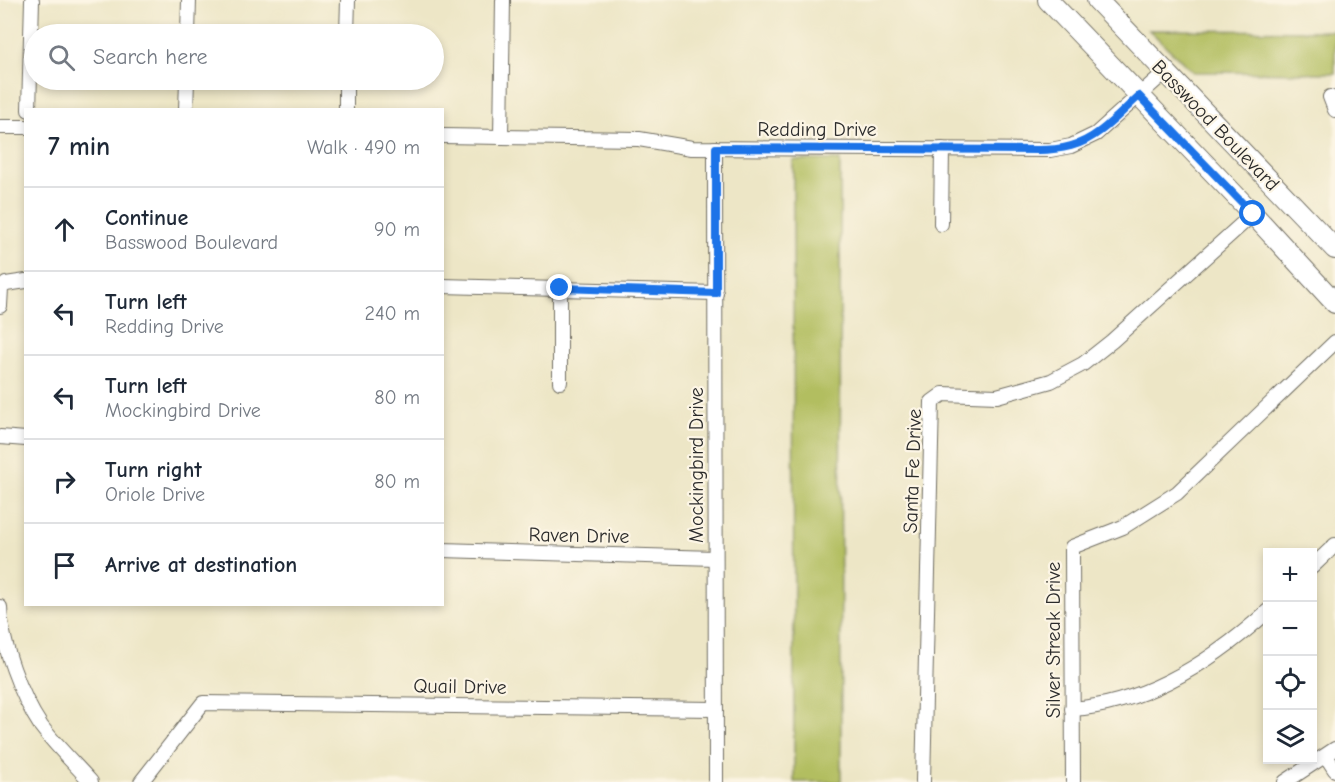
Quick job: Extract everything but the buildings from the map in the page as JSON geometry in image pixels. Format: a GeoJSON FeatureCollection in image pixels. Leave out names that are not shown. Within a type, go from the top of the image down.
{"type":"FeatureCollection","features":[{"type":"Feature","properties":{"kind":"main road","name":"Basswood Boulevard"},"geometry":{"type":"LineString","coordinates":[[1048,0],[1335,303]]}},
{"type":"Feature","properties":{"kind":"main road","name":"Basswood Boulevard"},"geometry":{"type":"LineString","coordinates":[[1097,0],[1335,249]]}},
{"type":"Feature","properties":{"kind":"street"},"geometry":{"type":"LineString","coordinates":[[31,24],[32,0]]}},
{"type":"Feature","properties":{"kind":"street"},"geometry":{"type":"LineString","coordinates":[[188,24],[189,0]]}},
{"type":"Feature","properties":{"kind":"street"},"geometry":{"type":"LineString","coordinates":[[347,24],[348,0]]}},
{"type":"Feature","properties":{"kind":"street"},"geometry":{"type":"LineString","coordinates":[[501,137],[504,0]]}},
{"type":"Feature","properties":{"kind":"street","name":"Redding Drive"},"geometry":{"type":"LineString","coordinates":[[444,136],[639,139],[683,147],[716,148],[1038,150],[1071,146],[1096,134],[1165,72]]}},
{"type":"Feature","properties":{"kind":"street"},"geometry":{"type":"LineString","coordinates":[[29,108],[30,90]]}},
{"type":"Feature","properties":{"kind":"street"},"geometry":{"type":"LineString","coordinates":[[186,108],[187,90]]}},
{"type":"Feature","properties":{"kind":"street"},"geometry":{"type":"LineString","coordinates":[[346,90],[346,108]]}},
{"type":"Feature","properties":{"kind":"street"},"geometry":{"type":"LineString","coordinates":[[0,127],[24,127]]}},
{"type":"Feature","properties":{"kind":"street","name":"Mockingbird Drive"},"geometry":{"type":"LineString","coordinates":[[716,148],[716,782]]}},
{"type":"Feature","properties":{"kind":"street"},"geometry":{"type":"LineString","coordinates":[[941,224],[942,149]]}},
{"type":"Feature","properties":{"kind":"street","name":"Santa Fe Drive"},"geometry":{"type":"LineString","coordinates":[[923,782],[932,402],[943,394],[997,396],[1051,381],[1083,364],[1112,341],[1253,214]]}},
{"type":"Feature","properties":{"kind":"street"},"geometry":{"type":"LineString","coordinates":[[0,306],[1,288],[6,284],[24,281]]}},
{"type":"Feature","properties":{"kind":"street"},"geometry":{"type":"LineString","coordinates":[[444,286],[716,293]]}},
{"type":"Feature","properties":{"kind":"street"},"geometry":{"type":"LineString","coordinates":[[560,288],[560,382]]}},
{"type":"Feature","properties":{"kind":"street","name":"Silver Streak Drive"},"geometry":{"type":"LineString","coordinates":[[1072,782],[1072,547],[1123,527],[1177,493],[1335,342]]}},
{"type":"Feature","properties":{"kind":"street"},"geometry":{"type":"LineString","coordinates":[[0,437],[24,439]]}},
{"type":"Feature","properties":{"kind":"street"},"geometry":{"type":"LineString","coordinates":[[1317,562],[1335,545]]}},
{"type":"Feature","properties":{"kind":"street","name":"Raven Drive"},"geometry":{"type":"LineString","coordinates":[[444,550],[716,558]]}},
{"type":"Feature","properties":{"kind":"street"},"geometry":{"type":"LineString","coordinates":[[0,607],[8,654],[21,690],[41,725],[91,782]]}},
{"type":"Feature","properties":{"kind":"street"},"geometry":{"type":"LineString","coordinates":[[1072,709],[1106,704],[1165,683],[1210,657],[1263,615]]}},
{"type":"Feature","properties":{"kind":"street","name":"Quail Drive"},"geometry":{"type":"LineString","coordinates":[[141,782],[203,703],[716,709]]}},
{"type":"Feature","properties":{"kind":"street"},"geometry":{"type":"LineString","coordinates":[[1285,782],[1330,752],[1335,770]]}},
{"type":"Feature","properties":{"kind":"green space"},"geometry":{"type":"Polygon","coordinates":[[[1149,30],[1335,31],[1335,73],[1193,72],[1149,30]]]}},
{"type":"Feature","properties":{"kind":"green space"},"geometry":{"type":"Polygon","coordinates":[[[793,160],[840,160],[841,782],[794,782],[793,160]]]}},
{"type":"Feature","properties":{"kind":"route"},"geometry":{"type":"LineString","coordinates":[[560,288],[716,293],[716,148],[1050,150],[1080,143],[1096,134],[1139,96],[1253,214]]}}]}
